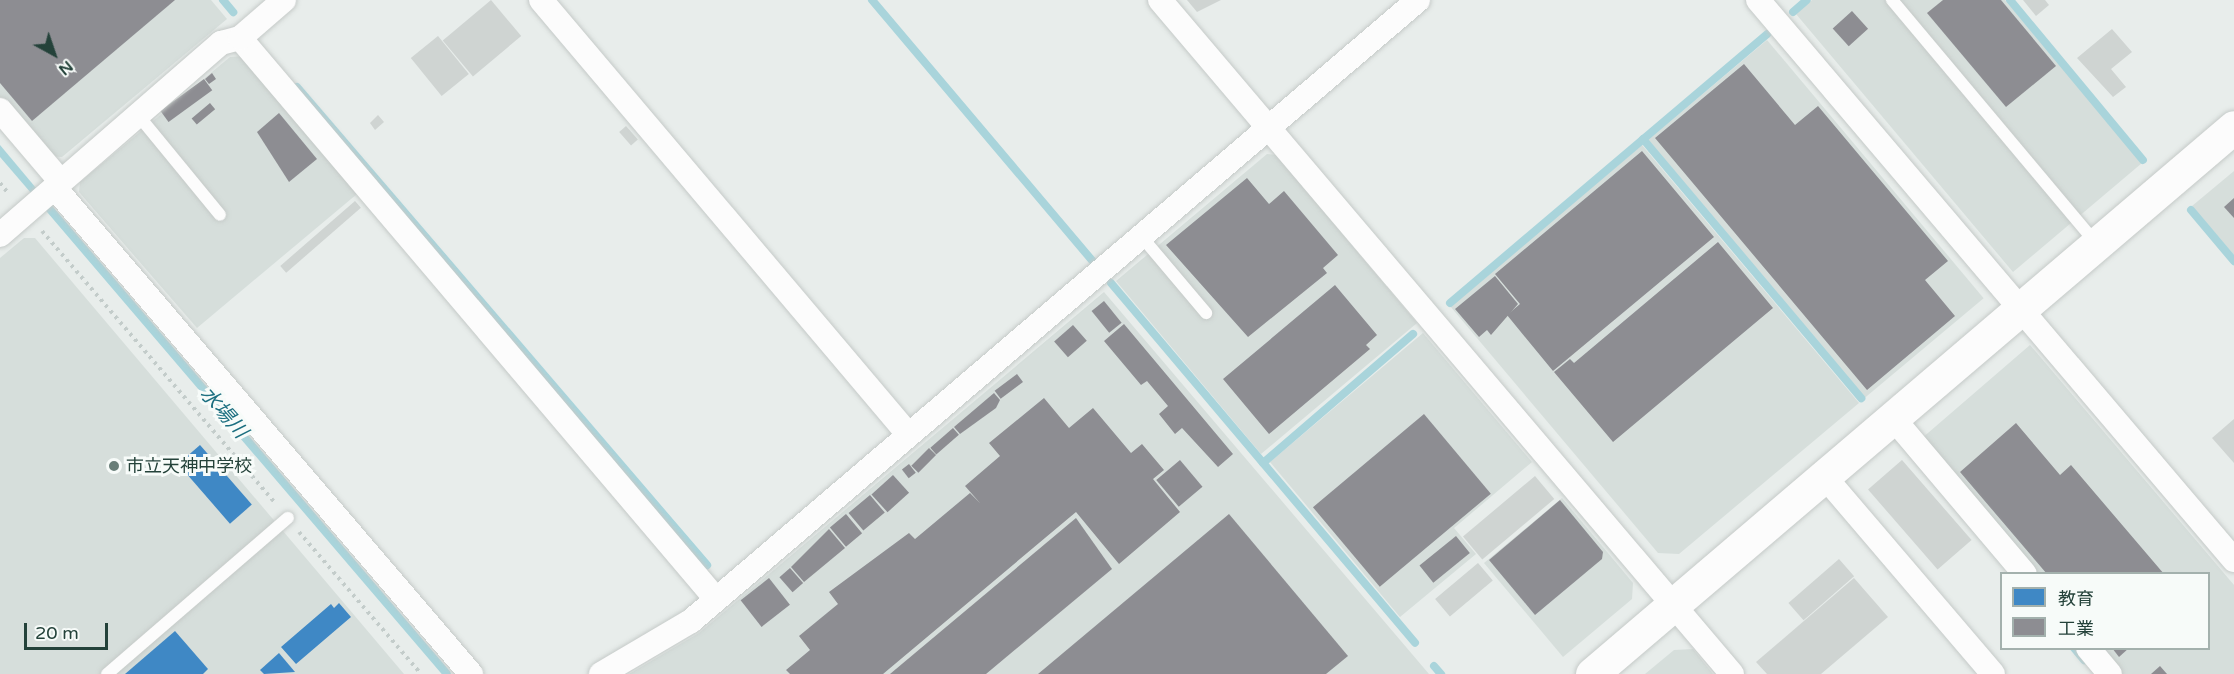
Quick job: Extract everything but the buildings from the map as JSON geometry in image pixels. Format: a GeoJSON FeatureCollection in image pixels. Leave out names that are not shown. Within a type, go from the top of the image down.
{"type":"FeatureCollection","features":[{"type":"Feature","properties":{"kind":"street"},"geometry":{"type":"LineString","coordinates":[[0,235],[221,43],[240,38],[284,0]]}},
{"type":"Feature","properties":{"kind":"street"},"geometry":{"type":"LineString","coordinates":[[541,0],[908,434]]}},
{"type":"Feature","properties":{"kind":"street"},"geometry":{"type":"LineString","coordinates":[[1160,0],[1732,674]]}},
{"type":"Feature","properties":{"kind":"street"},"geometry":{"type":"LineString","coordinates":[[601,674],[691,621],[1418,0]]}},
{"type":"Feature","properties":{"kind":"street"},"geometry":{"type":"LineString","coordinates":[[1758,0],[2234,560]]}},
{"type":"Feature","properties":{"kind":"street"},"geometry":{"type":"LineString","coordinates":[[240,38],[716,599]]}},
{"type":"Feature","properties":{"kind":"street"},"geometry":{"type":"LineString","coordinates":[[0,110],[45,196],[471,674]]}},
{"type":"Feature","properties":{"kind":"street"},"geometry":{"type":"LineString","coordinates":[[1592,674],[2234,127]]}},
{"type":"Feature","properties":{"kind":"street"},"geometry":{"type":"LineString","coordinates":[[1893,418],[2024,572]]}},
{"type":"Feature","properties":{"kind":"street"},"geometry":{"type":"LineString","coordinates":[[1824,476],[1993,674]]}},
{"type":"Feature","properties":{"kind":"street"},"geometry":{"type":"LineString","coordinates":[[2090,650],[2110,674]]}},
{"type":"Feature","properties":{"kind":"lane"},"geometry":{"type":"LineString","coordinates":[[1892,0],[2097,244]]}},
{"type":"Feature","properties":{"kind":"lane"},"geometry":{"type":"LineString","coordinates":[[138,115],[220,215]]}},
{"type":"Feature","properties":{"kind":"lane"},"geometry":{"type":"LineString","coordinates":[[1141,236],[1206,313]]}},
{"type":"Feature","properties":{"kind":"lane"},"geometry":{"type":"LineString","coordinates":[[106,674],[288,518]]}},
{"type":"Feature","properties":{"kind":"path"},"geometry":{"type":"LineString","coordinates":[[0,183],[45,196],[288,518],[421,674]]}},
{"type":"Feature","properties":{"kind":"shaded area"},"geometry":{"type":"Polygon","coordinates":[[[0,0],[211,0],[227,19],[62,157],[49,156],[0,98],[0,0]]]}},
{"type":"Feature","properties":{"kind":"shaded area"},"geometry":{"type":"Polygon","coordinates":[[[1812,0],[2005,0],[2142,163],[2013,272],[1796,14],[1812,0]]]}},
{"type":"Feature","properties":{"kind":"shaded area"},"geometry":{"type":"Polygon","coordinates":[[[1767,40],[1984,298],[1865,398],[1648,140],[1767,40]]]}},
{"type":"Feature","properties":{"kind":"shaded area"},"geometry":{"type":"Polygon","coordinates":[[[244,56],[357,194],[197,328],[79,192],[80,182],[230,57],[244,56]]]}},
{"type":"Feature","properties":{"kind":"shaded area"},"geometry":{"type":"Polygon","coordinates":[[[1642,145],[1859,403],[1679,554],[1658,553],[1450,306],[1642,145]]]}},
{"type":"Feature","properties":{"kind":"shaded area"},"geometry":{"type":"Polygon","coordinates":[[[1267,154],[1276,155],[1417,323],[1261,454],[1116,281],[1267,154]]]}},
{"type":"Feature","properties":{"kind":"shaded area"},"geometry":{"type":"Polygon","coordinates":[[[2234,171],[2234,255],[2192,206],[2234,171]]]}},
{"type":"Feature","properties":{"kind":"shaded area","name":"市立天神中学校"},"geometry":{"type":"Polygon","coordinates":[[[24,238],[35,238],[404,674],[0,674],[0,258],[24,238]]]}},
{"type":"Feature","properties":{"kind":"shaded area"},"geometry":{"type":"Polygon","coordinates":[[[1104,292],[1429,674],[629,674],[699,633],[1104,292]]]}},
{"type":"Feature","properties":{"kind":"shaded area"},"geometry":{"type":"Polygon","coordinates":[[[1423,333],[1532,462],[1454,528],[1476,554],[1400,617],[1270,462],[1423,333]]]}},
{"type":"Feature","properties":{"kind":"shaded area"},"geometry":{"type":"Polygon","coordinates":[[[2030,345],[2234,585],[2234,674],[2121,674],[2100,650],[2210,650],[2210,572],[2034,572],[1921,439],[2030,345]]]}},
{"type":"Feature","properties":{"kind":"shaded area"},"geometry":{"type":"Polygon","coordinates":[[[1562,498],[1633,583],[1632,599],[1563,657],[1484,563],[1562,498]]]}},
{"type":"Feature","properties":{"kind":"shaded area"},"geometry":{"type":"Polygon","coordinates":[[[1693,649],[1713,674],[1645,674],[1674,650],[1693,649]]]}},
{"type":"Feature","properties":{"kind":"water"},"geometry":{"type":"Polygon","coordinates":[[[0,145],[36,188],[31,193],[0,157],[0,145]]]}},
{"type":"Feature","properties":{"kind":"waterway"},"geometry":{"type":"LineString","coordinates":[[223,0],[233,12]]}},
{"type":"Feature","properties":{"kind":"waterway"},"geometry":{"type":"LineString","coordinates":[[872,0],[1092,260]]}},
{"type":"Feature","properties":{"kind":"waterway"},"geometry":{"type":"LineString","coordinates":[[1793,12],[1807,0]]}},
{"type":"Feature","properties":{"kind":"waterway"},"geometry":{"type":"LineString","coordinates":[[2010,0],[2143,160]]}},
{"type":"Feature","properties":{"kind":"waterway"},"geometry":{"type":"LineString","coordinates":[[1450,303],[1767,34]]}},
{"type":"Feature","properties":{"kind":"waterway"},"geometry":{"type":"LineString","coordinates":[[297,87],[707,565]]}},
{"type":"Feature","properties":{"kind":"waterway"},"geometry":{"type":"LineString","coordinates":[[1643,139],[1861,398]]}},
{"type":"Feature","properties":{"kind":"waterway","name":"水場川"},"geometry":{"type":"LineString","coordinates":[[42,200],[447,674]]}},
{"type":"Feature","properties":{"kind":"waterway"},"geometry":{"type":"LineString","coordinates":[[2191,210],[2234,261]]}},
{"type":"Feature","properties":{"kind":"waterway"},"geometry":{"type":"LineString","coordinates":[[1111,283],[1415,643]]}},
{"type":"Feature","properties":{"kind":"waterway"},"geometry":{"type":"LineString","coordinates":[[1263,463],[1413,334]]}},
{"type":"Feature","properties":{"kind":"waterway"},"geometry":{"type":"LineString","coordinates":[[2076,650],[2084,660]]}},
{"type":"Feature","properties":{"kind":"waterway"},"geometry":{"type":"LineString","coordinates":[[1434,666],[1441,674]]}},
{"type":"Feature","properties":{"kind":"place","name":"市立天神中学校"},"geometry":{"type":"Point","coordinates":[114,466]}}]}
